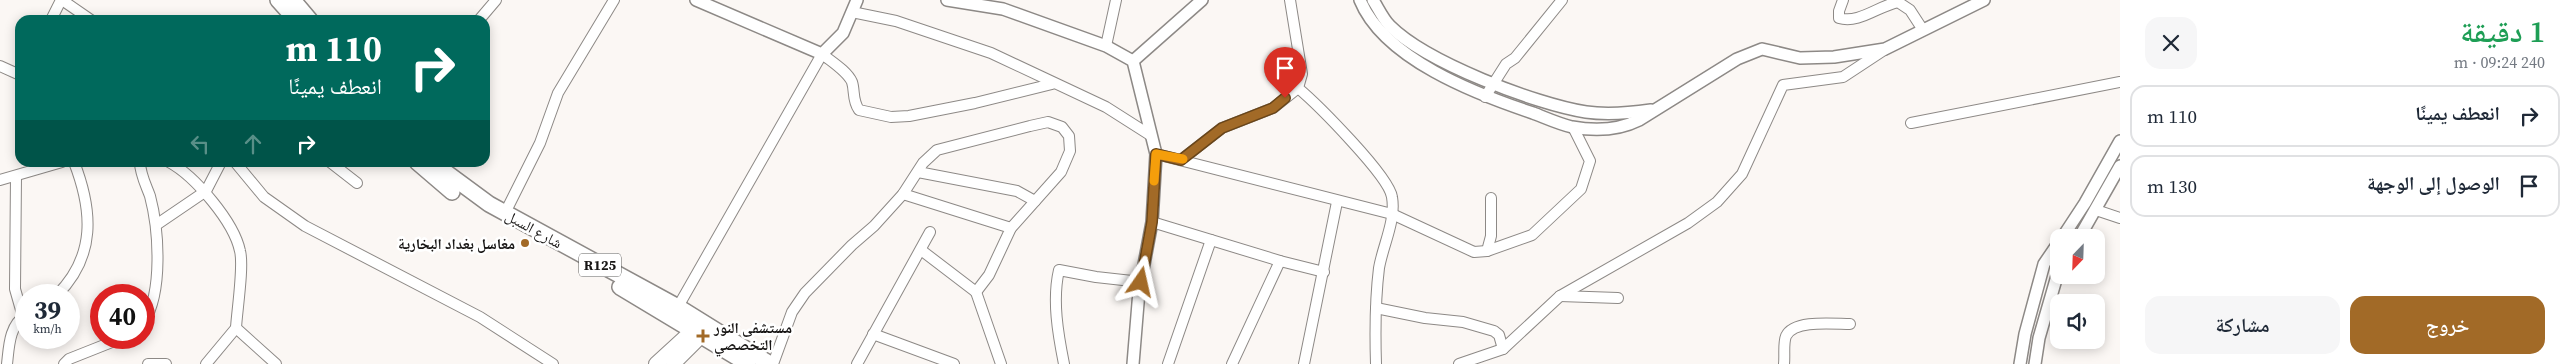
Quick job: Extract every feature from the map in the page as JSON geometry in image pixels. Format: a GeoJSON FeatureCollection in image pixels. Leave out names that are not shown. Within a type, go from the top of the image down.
{"type":"FeatureCollection","features":[{"type":"Feature","properties":{"kind":"main road"},"geometry":{"type":"LineString","coordinates":[[278,0],[292,15]]}},
{"type":"Feature","properties":{"kind":"main road"},"geometry":{"type":"LineString","coordinates":[[293,0],[306,15]]}},
{"type":"Feature","properties":{"kind":"main road","name":"شارع السبل"},"geometry":{"type":"LineString","coordinates":[[423,167],[456,195],[484,213],[675,313]]}},
{"type":"Feature","properties":{"kind":"main road","name":"شارع السبل"},"geometry":{"type":"LineString","coordinates":[[438,167],[462,186],[505,213],[675,313],[748,364]]}},
{"type":"Feature","properties":{"kind":"main road"},"geometry":{"type":"LineString","coordinates":[[656,364],[700,330]]}},
{"type":"Feature","properties":{"kind":"main road"},"geometry":{"type":"LineString","coordinates":[[673,364],[700,330]]}},
{"type":"Feature","properties":{"kind":"main road","name":"شارع السبل"},"geometry":{"type":"LineString","coordinates":[[700,330],[772,364]]}},
{"type":"Feature","properties":{"kind":"street"},"geometry":{"type":"LineString","coordinates":[[483,15],[496,0]]}},
{"type":"Feature","properties":{"kind":"street"},"geometry":{"type":"LineString","coordinates":[[505,213],[540,143],[558,93],[614,0]]}},
{"type":"Feature","properties":{"kind":"street"},"geometry":{"type":"LineString","coordinates":[[696,0],[822,54],[848,75],[853,84],[855,104],[858,110],[891,117],[909,116],[975,103],[1052,84]]}},
{"type":"Feature","properties":{"kind":"street"},"geometry":{"type":"LineString","coordinates":[[675,313],[822,54],[842,33],[857,0]]}},
{"type":"Feature","properties":{"kind":"street"},"geometry":{"type":"LineString","coordinates":[[947,0],[1004,5],[1106,46],[1133,61],[1156,154],[1152,222],[1141,282],[1134,364]]}},
{"type":"Feature","properties":{"kind":"street"},"geometry":{"type":"LineString","coordinates":[[1106,46],[1116,0]]}},
{"type":"Feature","properties":{"kind":"street"},"geometry":{"type":"LineString","coordinates":[[1133,61],[1202,0]]}},
{"type":"Feature","properties":{"kind":"street"},"geometry":{"type":"LineString","coordinates":[[1181,160],[1222,128],[1273,108],[1298,88],[1302,74],[1290,0]]}},
{"type":"Feature","properties":{"kind":"street"},"geometry":{"type":"LineString","coordinates":[[1360,0],[1366,16],[1384,35],[1413,58],[1485,98],[1573,127],[1611,129],[1628,126],[1652,110],[1688,92],[1738,59],[1762,50],[1800,58],[1834,57],[1885,49]]}},
{"type":"Feature","properties":{"kind":"street"},"geometry":{"type":"LineString","coordinates":[[1373,0],[1390,25],[1431,55],[1493,83],[1547,103],[1587,112],[1630,113],[1652,110]]}},
{"type":"Feature","properties":{"kind":"street"},"geometry":{"type":"LineString","coordinates":[[1485,98],[1506,64],[1515,58],[1562,0]]}},
{"type":"Feature","properties":{"kind":"street"},"geometry":{"type":"LineString","coordinates":[[1843,0],[1839,11],[1839,18],[1847,21],[1858,18],[1884,5],[1898,2],[1910,10],[1924,30]]}},
{"type":"Feature","properties":{"kind":"street"},"geometry":{"type":"LineString","coordinates":[[1459,364],[1502,349],[1560,296],[1688,223],[1717,202],[1742,174],[1783,85],[1843,77],[1885,49],[1984,0]]}},
{"type":"Feature","properties":{"kind":"street"},"geometry":{"type":"LineString","coordinates":[[55,15],[67,1],[85,15]]}},
{"type":"Feature","properties":{"kind":"street"},"geometry":{"type":"LineString","coordinates":[[852,12],[896,21],[965,42],[1052,84],[1106,107],[1150,135]]}},
{"type":"Feature","properties":{"kind":"street"},"geometry":{"type":"LineString","coordinates":[[0,66],[15,73]]}},
{"type":"Feature","properties":{"kind":"street"},"geometry":{"type":"LineString","coordinates":[[1911,123],[2120,82]]}},
{"type":"Feature","properties":{"kind":"street"},"geometry":{"type":"LineString","coordinates":[[1298,88],[1324,110],[1380,176],[1392,196],[1392,214],[1379,268],[1376,308],[1376,364]]}},
{"type":"Feature","properties":{"kind":"street"},"geometry":{"type":"LineString","coordinates":[[772,364],[792,312],[805,294],[874,226],[903,194],[923,163],[937,150],[1048,122],[1062,127],[1069,136],[1070,151],[1062,172],[1011,228],[989,275],[976,292]]}},
{"type":"Feature","properties":{"kind":"street"},"geometry":{"type":"LineString","coordinates":[[1156,154],[1338,202],[1392,214],[1474,252],[1487,251],[1532,235],[1581,190],[1590,161],[1573,127]]}},
{"type":"Feature","properties":{"kind":"street"},"geometry":{"type":"LineString","coordinates":[[2068,229],[2120,142]]}},
{"type":"Feature","properties":{"kind":"street"},"geometry":{"type":"LineString","coordinates":[[2084,229],[2120,166]]}},
{"type":"Feature","properties":{"kind":"street"},"geometry":{"type":"LineString","coordinates":[[0,180],[46,167]]}},
{"type":"Feature","properties":{"kind":"street"},"geometry":{"type":"LineString","coordinates":[[66,284],[82,262],[87,239],[88,213],[85,190],[76,167]]}},
{"type":"Feature","properties":{"kind":"street"},"geometry":{"type":"LineString","coordinates":[[141,167],[156,225],[158,265],[154,284]]}},
{"type":"Feature","properties":{"kind":"street"},"geometry":{"type":"LineString","coordinates":[[175,167],[206,191],[235,238],[241,252],[236,328],[206,364]]}},
{"type":"Feature","properties":{"kind":"street"},"geometry":{"type":"LineString","coordinates":[[156,225],[206,191],[218,167]]}},
{"type":"Feature","properties":{"kind":"street"},"geometry":{"type":"LineString","coordinates":[[239,167],[264,197],[305,226],[480,317],[553,364]]}},
{"type":"Feature","properties":{"kind":"street"},"geometry":{"type":"LineString","coordinates":[[336,167],[357,183]]}},
{"type":"Feature","properties":{"kind":"street"},"geometry":{"type":"LineString","coordinates":[[918,172],[1017,191],[1035,201]]}},
{"type":"Feature","properties":{"kind":"street"},"geometry":{"type":"LineString","coordinates":[[15,284],[16,176]]}},
{"type":"Feature","properties":{"kind":"street"},"geometry":{"type":"LineString","coordinates":[[903,194],[1011,228]]}},
{"type":"Feature","properties":{"kind":"street"},"geometry":{"type":"LineString","coordinates":[[1487,251],[1491,236],[1490,198]]}},
{"type":"Feature","properties":{"kind":"street"},"geometry":{"type":"LineString","coordinates":[[1304,364],[1338,202]]}},
{"type":"Feature","properties":{"kind":"street"},"geometry":{"type":"LineString","coordinates":[[2096,210],[2120,218]]}},
{"type":"Feature","properties":{"kind":"street"},"geometry":{"type":"LineString","coordinates":[[1152,222],[1280,261],[1324,272]]}},
{"type":"Feature","properties":{"kind":"street"},"geometry":{"type":"LineString","coordinates":[[857,364],[930,232]]}},
{"type":"Feature","properties":{"kind":"street"},"geometry":{"type":"LineString","coordinates":[[1168,364],[1212,240]]}},
{"type":"Feature","properties":{"kind":"street"},"geometry":{"type":"LineString","coordinates":[[921,250],[976,292],[1001,364]]}},
{"type":"Feature","properties":{"kind":"street"},"geometry":{"type":"LineString","coordinates":[[2020,364],[2044,264],[2050,255]]}},
{"type":"Feature","properties":{"kind":"street"},"geometry":{"type":"LineString","coordinates":[[1232,364],[1280,261]]}},
{"type":"Feature","properties":{"kind":"street"},"geometry":{"type":"LineString","coordinates":[[1064,364],[1057,317],[1056,281],[1059,270],[1096,277],[1141,282]]}},
{"type":"Feature","properties":{"kind":"street"},"geometry":{"type":"LineString","coordinates":[[2034,364],[2039,338],[2055,284]]}},
{"type":"Feature","properties":{"kind":"street"},"geometry":{"type":"LineString","coordinates":[[1560,296],[1618,298]]}},
{"type":"Feature","properties":{"kind":"street"},"geometry":{"type":"LineString","coordinates":[[1376,308],[1425,318],[1463,322],[1494,331],[1499,335],[1502,349]]}},
{"type":"Feature","properties":{"kind":"street"},"geometry":{"type":"LineString","coordinates":[[1784,364],[1786,336],[1793,329],[1808,324],[1850,324]]}},
{"type":"Feature","properties":{"kind":"street"},"geometry":{"type":"LineString","coordinates":[[236,328],[276,364]]}},
{"type":"Feature","properties":{"kind":"street"},"geometry":{"type":"LineString","coordinates":[[8,364],[4,351],[15,330]]}},
{"type":"Feature","properties":{"kind":"street"},"geometry":{"type":"LineString","coordinates":[[872,334],[954,364]]}},
{"type":"Feature","properties":{"kind":"street"},"geometry":{"type":"LineString","coordinates":[[64,364],[69,359],[94,349]]}},
{"type":"Feature","properties":{"kind":"street"},"geometry":{"type":"LineString","coordinates":[[148,364],[166,364]]}},
{"type":"Feature","properties":{"kind":"slow traffic"},"geometry":{"type":"LineString","coordinates":[[1154,181],[1156,154],[1183,159]]}},
{"type":"Feature","properties":{"kind":"place","name":"مغاسل بغداد البخارية"},"geometry":{"type":"Point","coordinates":[525,243]}},
{"type":"Feature","properties":{"kind":"place","name":"مستشفى النور التخصصي"},"geometry":{"type":"Point","coordinates":[703,336]}},
{"type":"Feature","properties":{"kind":"route"},"geometry":{"type":"LineString","coordinates":[[1141,282],[1152,222],[1156,154],[1181,160],[1222,128],[1273,108],[1285,98]]}}]}
